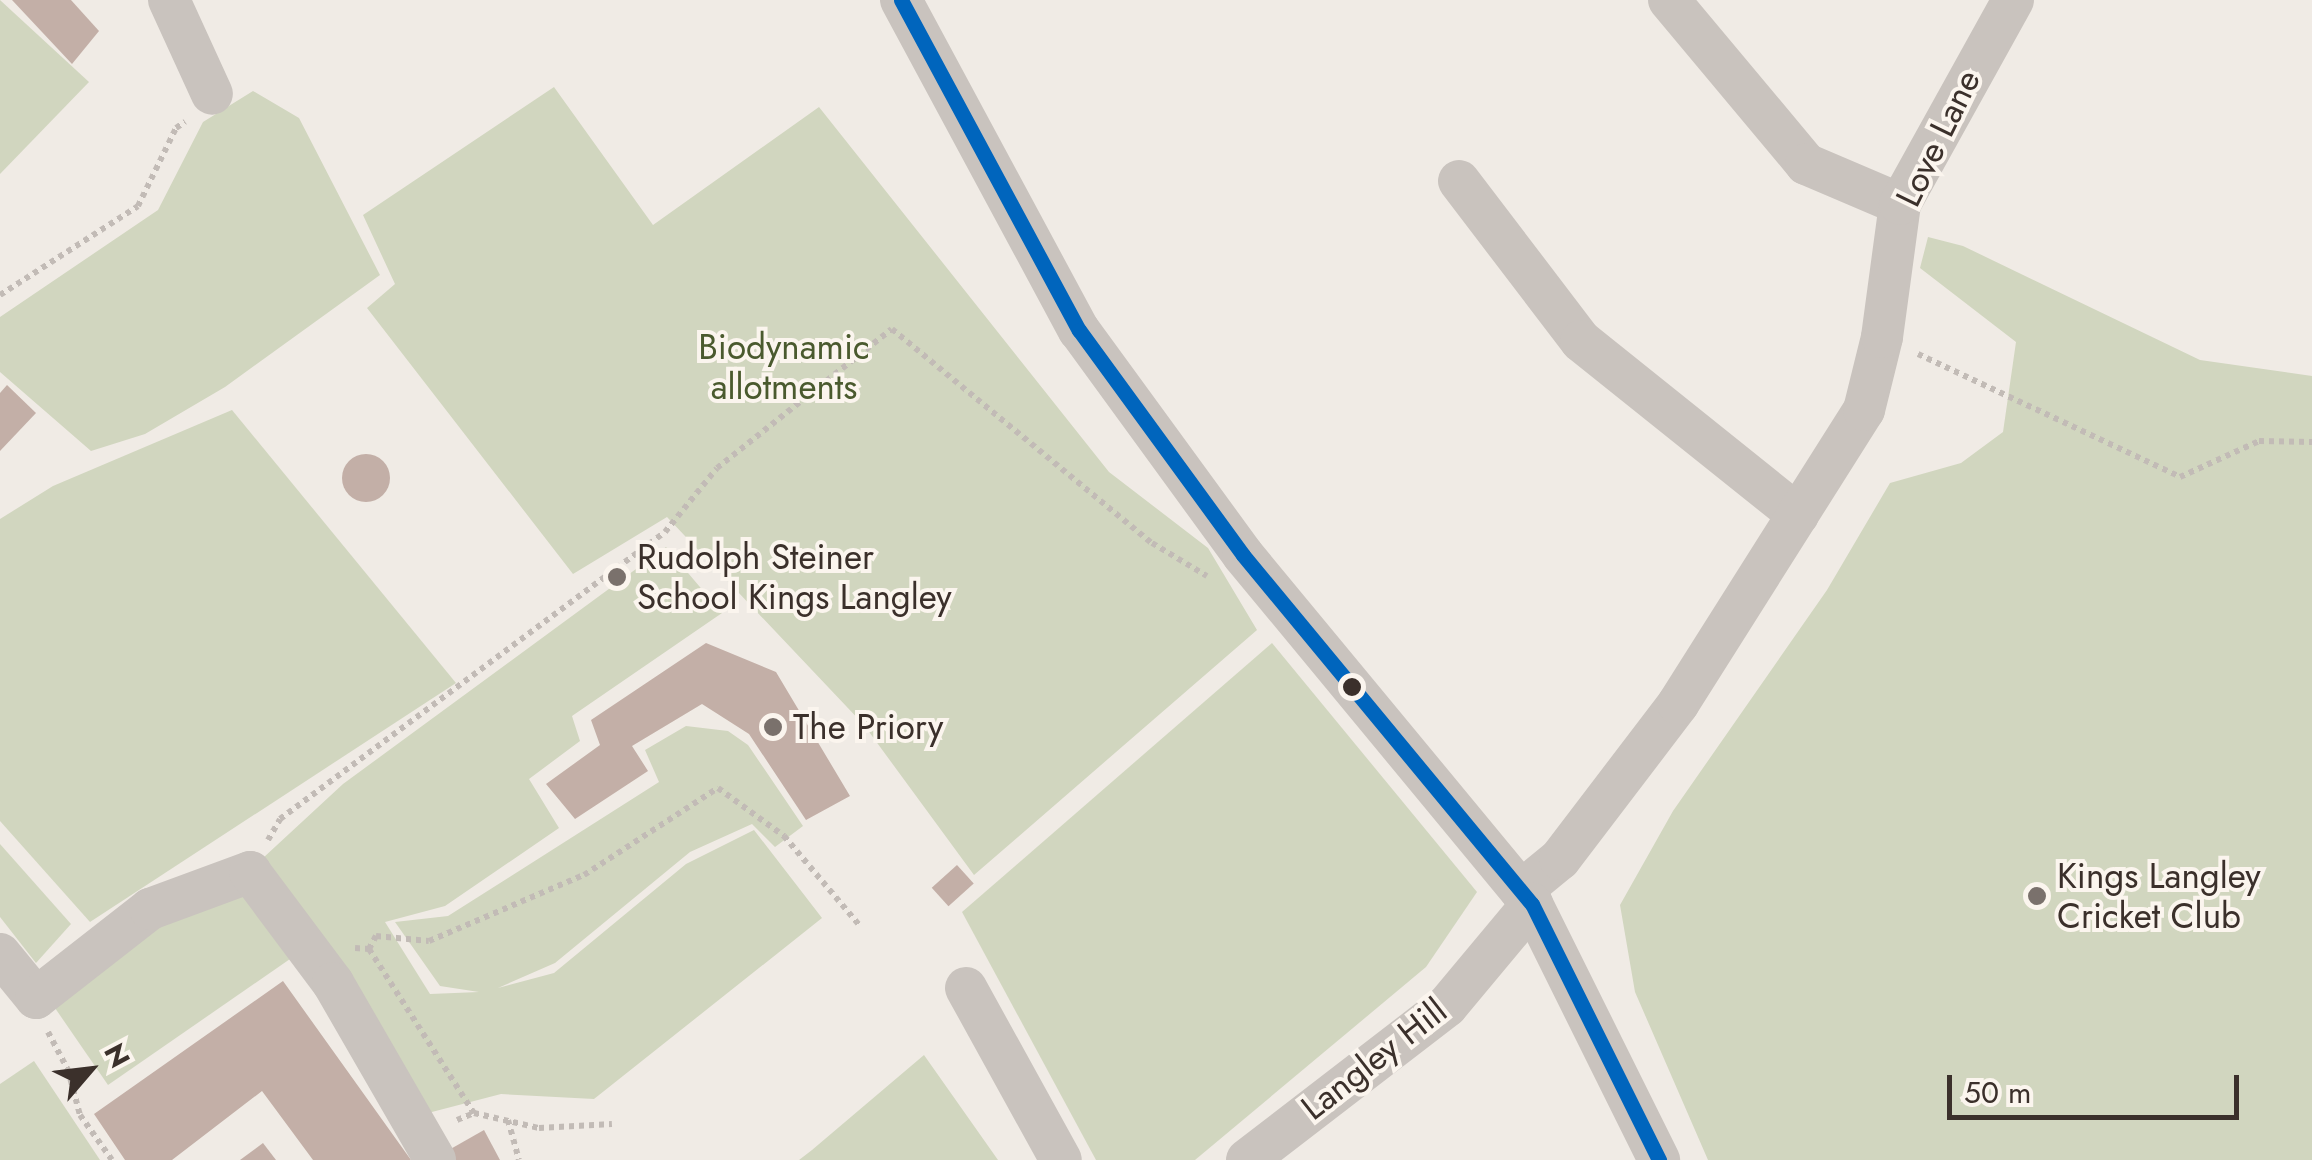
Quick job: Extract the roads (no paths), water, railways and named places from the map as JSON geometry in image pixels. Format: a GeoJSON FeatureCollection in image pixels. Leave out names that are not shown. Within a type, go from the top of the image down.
{"type":"FeatureCollection","features":[{"type":"Feature","properties":{"kind":"street"},"geometry":{"type":"LineString","coordinates":[[169,0],[206,103]]}},
{"type":"Feature","properties":{"kind":"street"},"geometry":{"type":"LineString","coordinates":[[900,0],[1079,330],[1242,555],[1526,898],[1659,1160]]}},
{"type":"Feature","properties":{"kind":"street"},"geometry":{"type":"LineString","coordinates":[[1669,0],[1806,164],[1900,204]]}},
{"type":"Feature","properties":{"kind":"street","name":"Love Lane"},"geometry":{"type":"LineString","coordinates":[[1526,898],[1678,704],[1864,410],[1882,337],[1900,204],[2013,0]]}},
{"type":"Feature","properties":{"kind":"street"},"geometry":{"type":"LineString","coordinates":[[1459,181],[1581,341],[1798,515]]}},
{"type":"Feature","properties":{"kind":"street"},"geometry":{"type":"LineString","coordinates":[[0,954],[36,998],[150,909],[250,872],[332,983],[436,1160]]}},
{"type":"Feature","properties":{"kind":"street","name":"Langley Hill"},"geometry":{"type":"LineString","coordinates":[[1247,1160],[1447,1006],[1526,898]]}},
{"type":"Feature","properties":{"kind":"street"},"geometry":{"type":"LineString","coordinates":[[966,988],[1061,1160]]}},
{"type":"Feature","properties":{"kind":"place","name":"Rudolph Steiner School Kings Langley"},"geometry":{"type":"Point","coordinates":[617,577]}},
{"type":"Feature","properties":{"kind":"place","name":"The Priory"},"geometry":{"type":"Point","coordinates":[773,727]}},
{"type":"Feature","properties":{"kind":"place","name":"Kings Langley Cricket Club"},"geometry":{"type":"Point","coordinates":[2037,896]}},
{"type":"Feature","properties":{"kind":"park label","name":"Biodynamic allotments"},"geometry":{"type":"Point","coordinates":[784,367]}}]}
